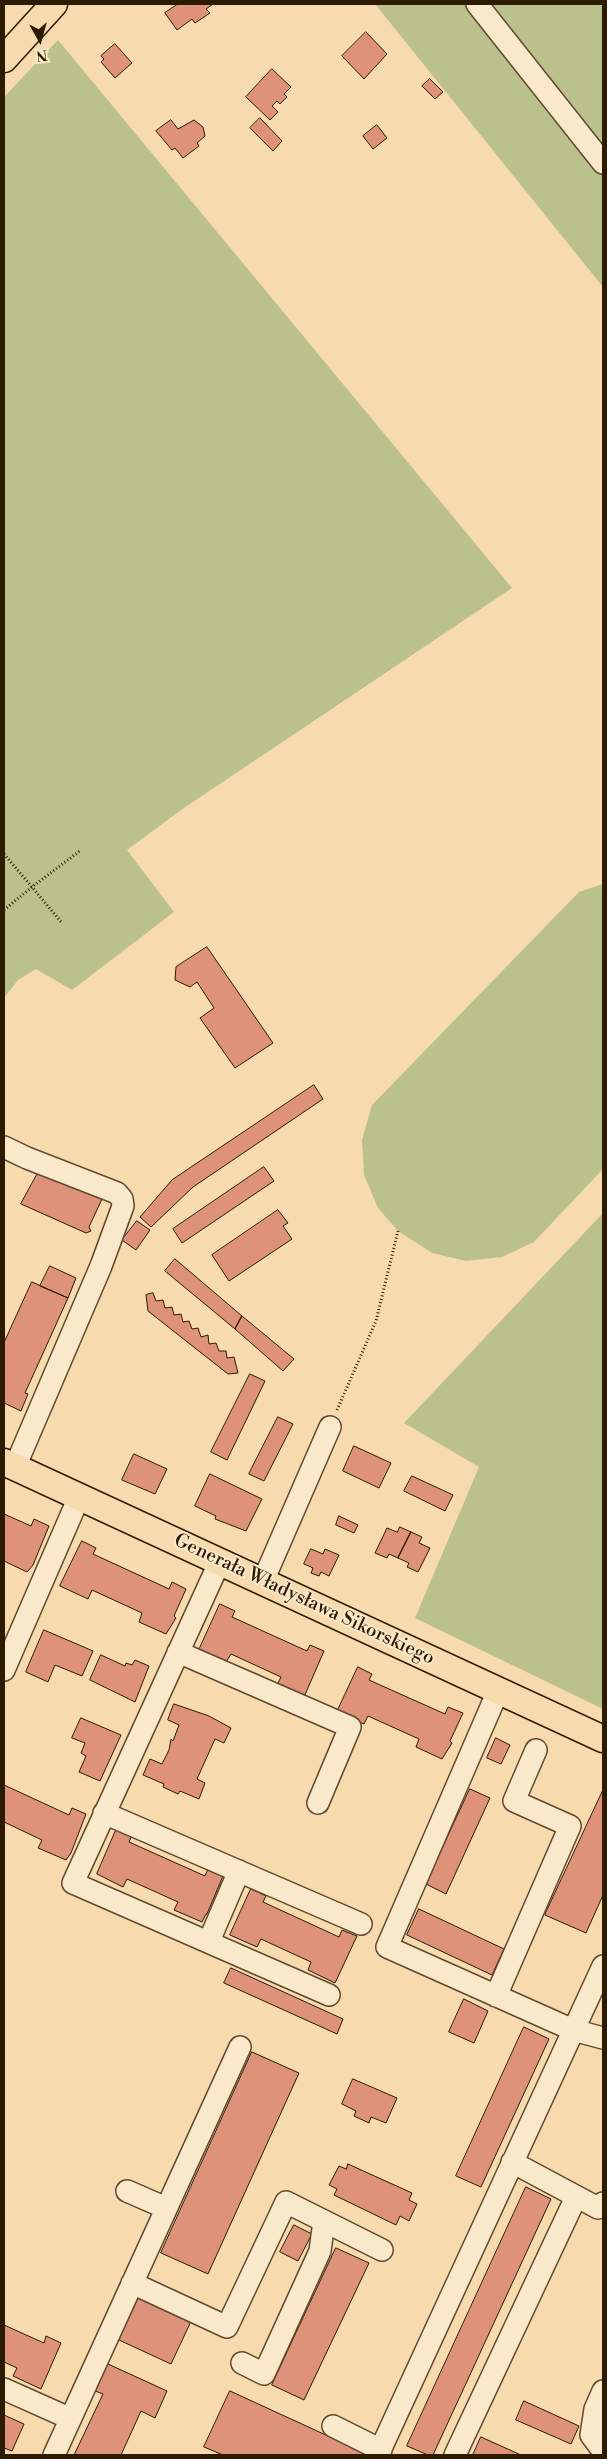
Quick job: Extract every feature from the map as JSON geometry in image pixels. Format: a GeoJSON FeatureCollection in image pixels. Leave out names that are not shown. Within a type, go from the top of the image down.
{"type":"FeatureCollection","features":[{"type":"Feature","properties":{"kind":"main road"},"geometry":{"type":"LineString","coordinates":[[4,59],[54,4]]}},
{"type":"Feature","properties":{"kind":"main road","name":"Generała Władysława Sikorskiego"},"geometry":{"type":"LineString","coordinates":[[9,1464],[603,1739]]}},
{"type":"Feature","properties":{"kind":"street"},"geometry":{"type":"LineString","coordinates":[[477,4],[603,164]]}},
{"type":"Feature","properties":{"kind":"street"},"geometry":{"type":"LineString","coordinates":[[4,1147],[117,1193],[122,1199],[123,1206],[101,1266],[9,1464]]}},
{"type":"Feature","properties":{"kind":"street"},"geometry":{"type":"LineString","coordinates":[[263,1581],[330,1427]]}},
{"type":"Feature","properties":{"kind":"street"},"geometry":{"type":"LineString","coordinates":[[4,1670],[80,1497]]}},
{"type":"Feature","properties":{"kind":"street"},"geometry":{"type":"LineString","coordinates":[[220,1561],[73,1883],[329,1994]]}},
{"type":"Feature","properties":{"kind":"street"},"geometry":{"type":"LineString","coordinates":[[178,1652],[350,1726],[318,1803]]}},
{"type":"Feature","properties":{"kind":"street"},"geometry":{"type":"LineString","coordinates":[[498,1691],[388,1947],[572,2030],[603,2038]]}},
{"type":"Feature","properties":{"kind":"street"},"geometry":{"type":"LineString","coordinates":[[496,1996],[570,1826],[514,1801],[536,1750]]}},
{"type":"Feature","properties":{"kind":"street"},"geometry":{"type":"LineString","coordinates":[[104,1813],[361,1924]]}},
{"type":"Feature","properties":{"kind":"street"},"geometry":{"type":"LineString","coordinates":[[209,1941],[239,1871]]}},
{"type":"Feature","properties":{"kind":"street"},"geometry":{"type":"LineString","coordinates":[[333,2426],[380,2452],[603,1966]]}},
{"type":"Feature","properties":{"kind":"street"},"geometry":{"type":"LineString","coordinates":[[54,2455],[69,2418],[240,2047]]}},
{"type":"Feature","properties":{"kind":"street"},"geometry":{"type":"LineString","coordinates":[[512,2162],[602,2212]]}},
{"type":"Feature","properties":{"kind":"street"},"geometry":{"type":"LineString","coordinates":[[128,2191],[166,2208]]}},
{"type":"Feature","properties":{"kind":"street"},"geometry":{"type":"LineString","coordinates":[[455,2455],[576,2197]]}},
{"type":"Feature","properties":{"kind":"street"},"geometry":{"type":"LineString","coordinates":[[132,2283],[228,2327],[286,2202],[382,2250]]}},
{"type":"Feature","properties":{"kind":"street"},"geometry":{"type":"LineString","coordinates":[[242,2364],[264,2374],[320,2251],[324,2221]]}},
{"type":"Feature","properties":{"kind":"street"},"geometry":{"type":"LineString","coordinates":[[4,2389],[69,2418]]}},
{"type":"Feature","properties":{"kind":"street"},"geometry":{"type":"LineString","coordinates":[[603,2391],[594,2409],[591,2435],[603,2451]]}},
{"type":"Feature","properties":{"kind":"path"},"geometry":{"type":"LineString","coordinates":[[4,910],[81,850]]}},
{"type":"Feature","properties":{"kind":"path"},"geometry":{"type":"LineString","coordinates":[[4,854],[62,923]]}},
{"type":"Feature","properties":{"kind":"path"},"geometry":{"type":"LineString","coordinates":[[330,1427],[376,1321],[398,1231]]}},
{"type":"Feature","properties":{"kind":"green space"},"geometry":{"type":"Polygon","coordinates":[[[375,4],[603,4],[603,287],[375,4]]]}},
{"type":"Feature","properties":{"kind":"green space"},"geometry":{"type":"Polygon","coordinates":[[[58,40],[512,588],[181,810],[127,850],[174,912],[72,990],[36,969],[18,980],[4,998],[4,97],[58,40]]]}},
{"type":"Feature","properties":{"kind":"green space"},"geometry":{"type":"Polygon","coordinates":[[[603,884],[603,1169],[534,1242],[502,1257],[466,1261],[432,1253],[398,1231],[378,1208],[364,1175],[362,1140],[372,1105],[579,892],[603,884]]]}},
{"type":"Feature","properties":{"kind":"green space"},"geometry":{"type":"Polygon","coordinates":[[[603,1213],[603,1709],[415,1618],[479,1467],[404,1423],[603,1213]]]}},
{"type":"Feature","properties":{"kind":"building"},"geometry":{"type":"Polygon","coordinates":[[[178,4],[213,4],[206,9],[210,13],[195,23],[192,19],[177,30],[165,13],[178,4]]]}},
{"type":"Feature","properties":{"kind":"building"},"geometry":{"type":"Polygon","coordinates":[[[366,32],[387,54],[364,79],[342,56],[366,32]]]}},
{"type":"Feature","properties":{"kind":"building"},"geometry":{"type":"Polygon","coordinates":[[[115,44],[132,63],[115,78],[101,62],[104,59],[101,56],[115,44]]]}},
{"type":"Feature","properties":{"kind":"building"},"geometry":{"type":"Polygon","coordinates":[[[272,69],[291,87],[284,94],[287,97],[280,104],[277,101],[272,106],[278,112],[270,120],[246,97],[272,69]]]}},
{"type":"Feature","properties":{"kind":"building"},"geometry":{"type":"Polygon","coordinates":[[[430,79],[443,92],[435,99],[422,86],[430,79]]]}},
{"type":"Feature","properties":{"kind":"building"},"geometry":{"type":"Polygon","coordinates":[[[260,118],[282,141],[273,151],[250,128],[260,118]]]}},
{"type":"Feature","properties":{"kind":"building"},"geometry":{"type":"Polygon","coordinates":[[[171,120],[178,129],[194,120],[203,127],[205,136],[197,143],[199,146],[183,158],[175,148],[172,150],[156,131],[171,120]]]}},
{"type":"Feature","properties":{"kind":"building"},"geometry":{"type":"Polygon","coordinates":[[[377,125],[387,138],[373,149],[363,136],[377,125]]]}},
{"type":"Feature","properties":{"kind":"building"},"geometry":{"type":"Polygon","coordinates":[[[207,947],[273,1043],[235,1068],[200,1018],[214,1008],[197,982],[190,987],[175,980],[176,967],[207,947]]]}},
{"type":"Feature","properties":{"kind":"building"},"geometry":{"type":"Polygon","coordinates":[[[314,1085],[323,1099],[193,1187],[151,1227],[140,1217],[172,1180],[314,1085]]]}},
{"type":"Feature","properties":{"kind":"building"},"geometry":{"type":"Polygon","coordinates":[[[264,1167],[274,1181],[182,1243],[173,1229],[264,1167]]]}},
{"type":"Feature","properties":{"kind":"building"},"geometry":{"type":"Polygon","coordinates":[[[39,1171],[102,1199],[89,1227],[91,1231],[86,1233],[21,1204],[39,1171]]]}},
{"type":"Feature","properties":{"kind":"building"},"geometry":{"type":"Polygon","coordinates":[[[278,1210],[288,1223],[283,1226],[292,1239],[229,1281],[212,1255],[278,1210]]]}},
{"type":"Feature","properties":{"kind":"building"},"geometry":{"type":"Polygon","coordinates":[[[137,1221],[150,1230],[136,1250],[122,1240],[137,1221]]]}},
{"type":"Feature","properties":{"kind":"building"},"geometry":{"type":"Polygon","coordinates":[[[175,1259],[242,1316],[235,1329],[165,1271],[175,1259]]]}},
{"type":"Feature","properties":{"kind":"building"},"geometry":{"type":"Polygon","coordinates":[[[50,1266],[76,1278],[68,1298],[40,1286],[50,1266]]]}},
{"type":"Feature","properties":{"kind":"building"},"geometry":{"type":"Polygon","coordinates":[[[32,1282],[68,1298],[25,1393],[28,1394],[21,1411],[4,1403],[4,1343],[32,1282]]]}},
{"type":"Feature","properties":{"kind":"building"},"geometry":{"type":"Polygon","coordinates":[[[153,1293],[156,1301],[163,1300],[165,1308],[172,1307],[174,1315],[181,1314],[183,1322],[189,1321],[192,1329],[198,1328],[201,1337],[208,1335],[209,1344],[216,1343],[219,1351],[226,1351],[227,1358],[234,1357],[238,1373],[228,1374],[148,1311],[146,1295],[153,1293]]]}},
{"type":"Feature","properties":{"kind":"building"},"geometry":{"type":"Polygon","coordinates":[[[242,1316],[294,1359],[283,1371],[235,1329],[242,1316]]]}},
{"type":"Feature","properties":{"kind":"building"},"geometry":{"type":"Polygon","coordinates":[[[250,1374],[265,1381],[227,1460],[211,1452],[250,1374]]]}},
{"type":"Feature","properties":{"kind":"building"},"geometry":{"type":"Polygon","coordinates":[[[278,1417],[293,1424],[264,1481],[249,1474],[278,1417]]]}},
{"type":"Feature","properties":{"kind":"building"},"geometry":{"type":"Polygon","coordinates":[[[354,1446],[391,1463],[379,1488],[343,1471],[354,1446]]]}},
{"type":"Feature","properties":{"kind":"building"},"geometry":{"type":"Polygon","coordinates":[[[134,1454],[167,1469],[155,1494],[122,1480],[134,1454]]]}},
{"type":"Feature","properties":{"kind":"building"},"geometry":{"type":"Polygon","coordinates":[[[210,1474],[262,1499],[246,1531],[215,1519],[216,1516],[195,1506],[210,1474]]]}},
{"type":"Feature","properties":{"kind":"building"},"geometry":{"type":"Polygon","coordinates":[[[412,1476],[453,1495],[445,1511],[404,1491],[412,1476]]]}},
{"type":"Feature","properties":{"kind":"building"},"geometry":{"type":"Polygon","coordinates":[[[4,1514],[31,1526],[34,1519],[49,1526],[33,1565],[27,1572],[4,1561],[4,1514]]]}},
{"type":"Feature","properties":{"kind":"building"},"geometry":{"type":"Polygon","coordinates":[[[339,1516],[358,1525],[354,1533],[336,1525],[339,1516]]]}},
{"type":"Feature","properties":{"kind":"building"},"geometry":{"type":"Polygon","coordinates":[[[400,1527],[411,1532],[398,1558],[389,1554],[387,1558],[375,1553],[387,1528],[397,1532],[400,1527]]]}},
{"type":"Feature","properties":{"kind":"building"},"geometry":{"type":"Polygon","coordinates":[[[411,1532],[422,1537],[419,1543],[430,1548],[418,1572],[407,1567],[409,1563],[398,1558],[411,1532]]]}},
{"type":"Feature","properties":{"kind":"building"},"geometry":{"type":"Polygon","coordinates":[[[82,1541],[96,1548],[93,1554],[169,1589],[172,1582],[186,1589],[174,1616],[176,1618],[166,1634],[139,1622],[142,1613],[92,1590],[88,1599],[60,1586],[82,1541]]]}},
{"type":"Feature","properties":{"kind":"building"},"geometry":{"type":"Polygon","coordinates":[[[311,1549],[323,1554],[325,1549],[339,1555],[329,1576],[321,1572],[319,1576],[311,1573],[313,1568],[304,1564],[311,1549]]]}},
{"type":"Feature","properties":{"kind":"building"},"geometry":{"type":"Polygon","coordinates":[[[220,1604],[235,1611],[232,1617],[307,1651],[310,1645],[324,1651],[304,1697],[277,1685],[281,1677],[231,1654],[226,1662],[199,1650],[220,1604]]]}},
{"type":"Feature","properties":{"kind":"building"},"geometry":{"type":"Polygon","coordinates":[[[44,1630],[93,1651],[82,1676],[55,1665],[48,1682],[26,1672],[44,1630]]]}},
{"type":"Feature","properties":{"kind":"building"},"geometry":{"type":"Polygon","coordinates":[[[101,1655],[125,1666],[126,1663],[132,1665],[135,1660],[149,1666],[135,1702],[90,1680],[101,1655]]]}},
{"type":"Feature","properties":{"kind":"building"},"geometry":{"type":"Polygon","coordinates":[[[358,1667],[372,1674],[369,1680],[445,1714],[448,1707],[463,1713],[450,1741],[452,1743],[442,1759],[416,1747],[419,1739],[368,1716],[364,1724],[337,1712],[358,1667]]]}},
{"type":"Feature","properties":{"kind":"building"},"geometry":{"type":"Polygon","coordinates":[[[174,1704],[209,1716],[231,1728],[224,1743],[215,1739],[197,1779],[205,1783],[199,1799],[180,1791],[178,1794],[163,1787],[164,1784],[143,1775],[150,1759],[162,1764],[169,1750],[171,1739],[173,1741],[179,1725],[168,1720],[174,1704]]]}},
{"type":"Feature","properties":{"kind":"building"},"geometry":{"type":"Polygon","coordinates":[[[81,1718],[121,1735],[100,1781],[79,1772],[86,1756],[81,1753],[85,1743],[72,1738],[81,1718]]]}},
{"type":"Feature","properties":{"kind":"building"},"geometry":{"type":"Polygon","coordinates":[[[496,1738],[510,1745],[501,1764],[487,1758],[496,1738]]]}},
{"type":"Feature","properties":{"kind":"building"},"geometry":{"type":"Polygon","coordinates":[[[4,1785],[69,1815],[72,1808],[86,1814],[71,1853],[66,1860],[38,1848],[42,1840],[4,1822],[4,1785]]]}},
{"type":"Feature","properties":{"kind":"building"},"geometry":{"type":"Polygon","coordinates":[[[470,1789],[490,1798],[446,1894],[426,1884],[470,1789]]]}},
{"type":"Feature","properties":{"kind":"building"},"geometry":{"type":"Polygon","coordinates":[[[603,1790],[603,1895],[586,1933],[545,1915],[603,1790]]]}},
{"type":"Feature","properties":{"kind":"building"},"geometry":{"type":"Polygon","coordinates":[[[117,1828],[132,1835],[129,1842],[205,1876],[208,1869],[223,1876],[202,1922],[174,1910],[178,1902],[127,1879],[123,1887],[97,1874],[117,1828]]]}},
{"type":"Feature","properties":{"kind":"building"},"geometry":{"type":"Polygon","coordinates":[[[251,1889],[266,1896],[263,1902],[339,1937],[342,1930],[357,1936],[335,1983],[308,1970],[311,1962],[261,1939],[257,1947],[230,1935],[251,1889]]]}},
{"type":"Feature","properties":{"kind":"building"},"geometry":{"type":"Polygon","coordinates":[[[419,1909],[504,1949],[492,1975],[407,1935],[419,1909]]]}},
{"type":"Feature","properties":{"kind":"building"},"geometry":{"type":"Polygon","coordinates":[[[231,1968],[343,2019],[337,2034],[224,1983],[231,1968]]]}},
{"type":"Feature","properties":{"kind":"building"},"geometry":{"type":"Polygon","coordinates":[[[464,1999],[488,2011],[474,2043],[449,2032],[464,1999]]]}},
{"type":"Feature","properties":{"kind":"building"},"geometry":{"type":"Polygon","coordinates":[[[524,2027],[549,2039],[481,2187],[456,2176],[524,2027]]]}},
{"type":"Feature","properties":{"kind":"building"},"geometry":{"type":"Polygon","coordinates":[[[252,2052],[299,2073],[208,2274],[161,2253],[252,2052]]]}},
{"type":"Feature","properties":{"kind":"building"},"geometry":{"type":"Polygon","coordinates":[[[353,2079],[397,2098],[386,2123],[371,2117],[369,2123],[354,2116],[356,2111],[342,2104],[353,2079]]]}},
{"type":"Feature","properties":{"kind":"building"},"geometry":{"type":"Polygon","coordinates":[[[348,2164],[412,2193],[409,2200],[417,2204],[409,2221],[400,2216],[396,2225],[334,2195],[337,2189],[329,2185],[339,2166],[346,2169],[348,2164]]]}},
{"type":"Feature","properties":{"kind":"building"},"geometry":{"type":"Polygon","coordinates":[[[526,2187],[551,2199],[433,2455],[428,2455],[407,2446],[526,2187]]]}},
{"type":"Feature","properties":{"kind":"building"},"geometry":{"type":"Polygon","coordinates":[[[294,2225],[312,2234],[298,2261],[280,2252],[294,2225]]]}},
{"type":"Feature","properties":{"kind":"building"},"geometry":{"type":"Polygon","coordinates":[[[336,2248],[369,2263],[304,2400],[272,2385],[336,2248]]]}},
{"type":"Feature","properties":{"kind":"building"},"geometry":{"type":"Polygon","coordinates":[[[140,2293],[193,2317],[171,2364],[119,2340],[140,2293]]]}},
{"type":"Feature","properties":{"kind":"building"},"geometry":{"type":"Polygon","coordinates":[[[4,2325],[44,2343],[46,2336],[61,2343],[41,2389],[13,2376],[17,2368],[4,2362],[4,2325]]]}},
{"type":"Feature","properties":{"kind":"building"},"geometry":{"type":"Polygon","coordinates":[[[108,2364],[167,2391],[155,2418],[141,2411],[121,2455],[74,2455],[103,2394],[95,2391],[108,2364]]]}},
{"type":"Feature","properties":{"kind":"building"},"geometry":{"type":"Polygon","coordinates":[[[230,2391],[365,2453],[364,2455],[223,2455],[204,2447],[230,2391]]]}},
{"type":"Feature","properties":{"kind":"building"},"geometry":{"type":"Polygon","coordinates":[[[524,2401],[579,2426],[571,2444],[516,2420],[524,2401]]]}},
{"type":"Feature","properties":{"kind":"building"},"geometry":{"type":"Polygon","coordinates":[[[4,2415],[24,2424],[12,2451],[4,2448],[4,2415]]]}},
{"type":"Feature","properties":{"kind":"building"},"geometry":{"type":"Polygon","coordinates":[[[481,2437],[521,2455],[473,2455],[481,2437]]]}}]}
